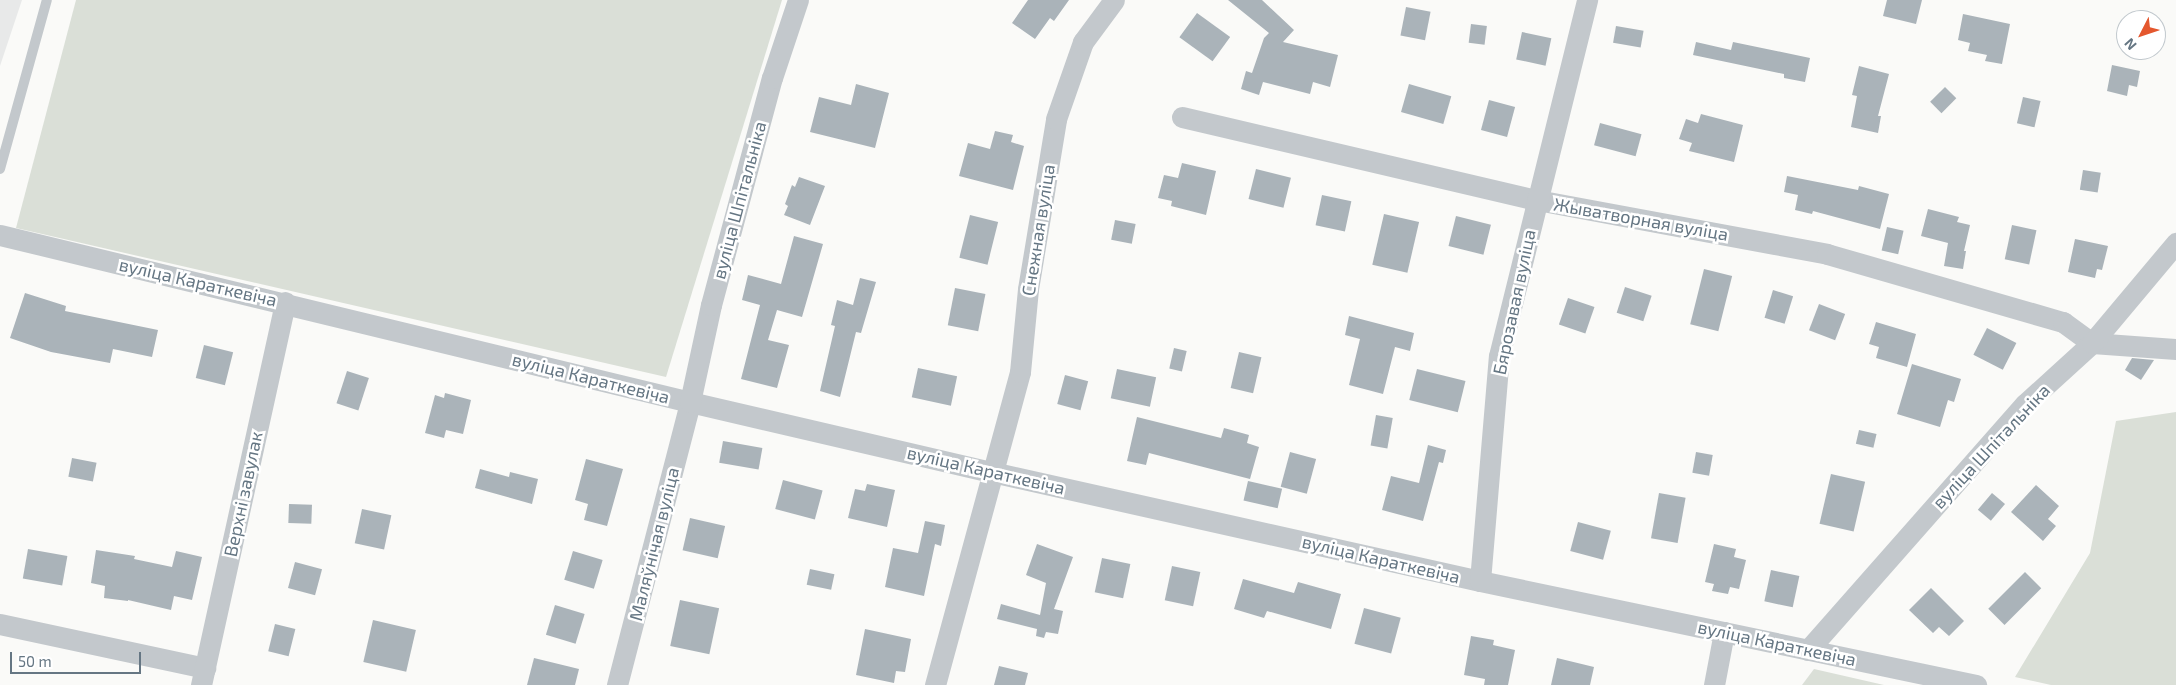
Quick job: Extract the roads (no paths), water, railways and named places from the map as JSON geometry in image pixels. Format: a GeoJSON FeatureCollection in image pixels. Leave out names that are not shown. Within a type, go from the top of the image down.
{"type":"FeatureCollection","features":[{"type":"Feature","properties":{"kind":"street","name":"вуліца Шпітальніка"},"geometry":{"type":"LineString","coordinates":[[690,402],[713,295],[772,78],[798,0]]}},
{"type":"Feature","properties":{"kind":"street","name":"Снежная вуліца"},"geometry":{"type":"LineString","coordinates":[[992,472],[1020,372],[1028,289],[1056,119],[1082,42],[1114,0]]}},
{"type":"Feature","properties":{"kind":"street","name":"Бярозавая вуліца"},"geometry":{"type":"LineString","coordinates":[[1480,581],[1499,356],[1587,0]]}},
{"type":"Feature","properties":{"kind":"street","name":"Жыватворная вуліца"},"geometry":{"type":"LineString","coordinates":[[1182,117],[1537,200],[1827,254],[2063,322],[2092,344]]}},
{"type":"Feature","properties":{"kind":"street","name":"вуліца Караткевіча"},"geometry":{"type":"LineString","coordinates":[[0,235],[285,302],[690,402],[992,472],[1480,581],[1976,685]]}},
{"type":"Feature","properties":{"kind":"street","name":"вуліца Шпітальніка"},"geometry":{"type":"LineString","coordinates":[[1808,650],[2026,404],[2092,344],[2176,244]]}},
{"type":"Feature","properties":{"kind":"street","name":"Верхні завулак"},"geometry":{"type":"LineString","coordinates":[[203,676],[285,302]]}},
{"type":"Feature","properties":{"kind":"street"},"geometry":{"type":"LineString","coordinates":[[2092,344],[2176,349]]}},
{"type":"Feature","properties":{"kind":"street","name":"Маляўнічая вуліца"},"geometry":{"type":"LineString","coordinates":[[618,685],[690,402]]}},
{"type":"Feature","properties":{"kind":"street"},"geometry":{"type":"LineString","coordinates":[[935,685],[992,472]]}},
{"type":"Feature","properties":{"kind":"street"},"geometry":{"type":"LineString","coordinates":[[0,624],[203,676]]}},
{"type":"Feature","properties":{"kind":"street"},"geometry":{"type":"LineString","coordinates":[[1714,685],[1724,632]]}},
{"type":"Feature","properties":{"kind":"lane"},"geometry":{"type":"LineString","coordinates":[[0,169],[47,0]]}}]}
